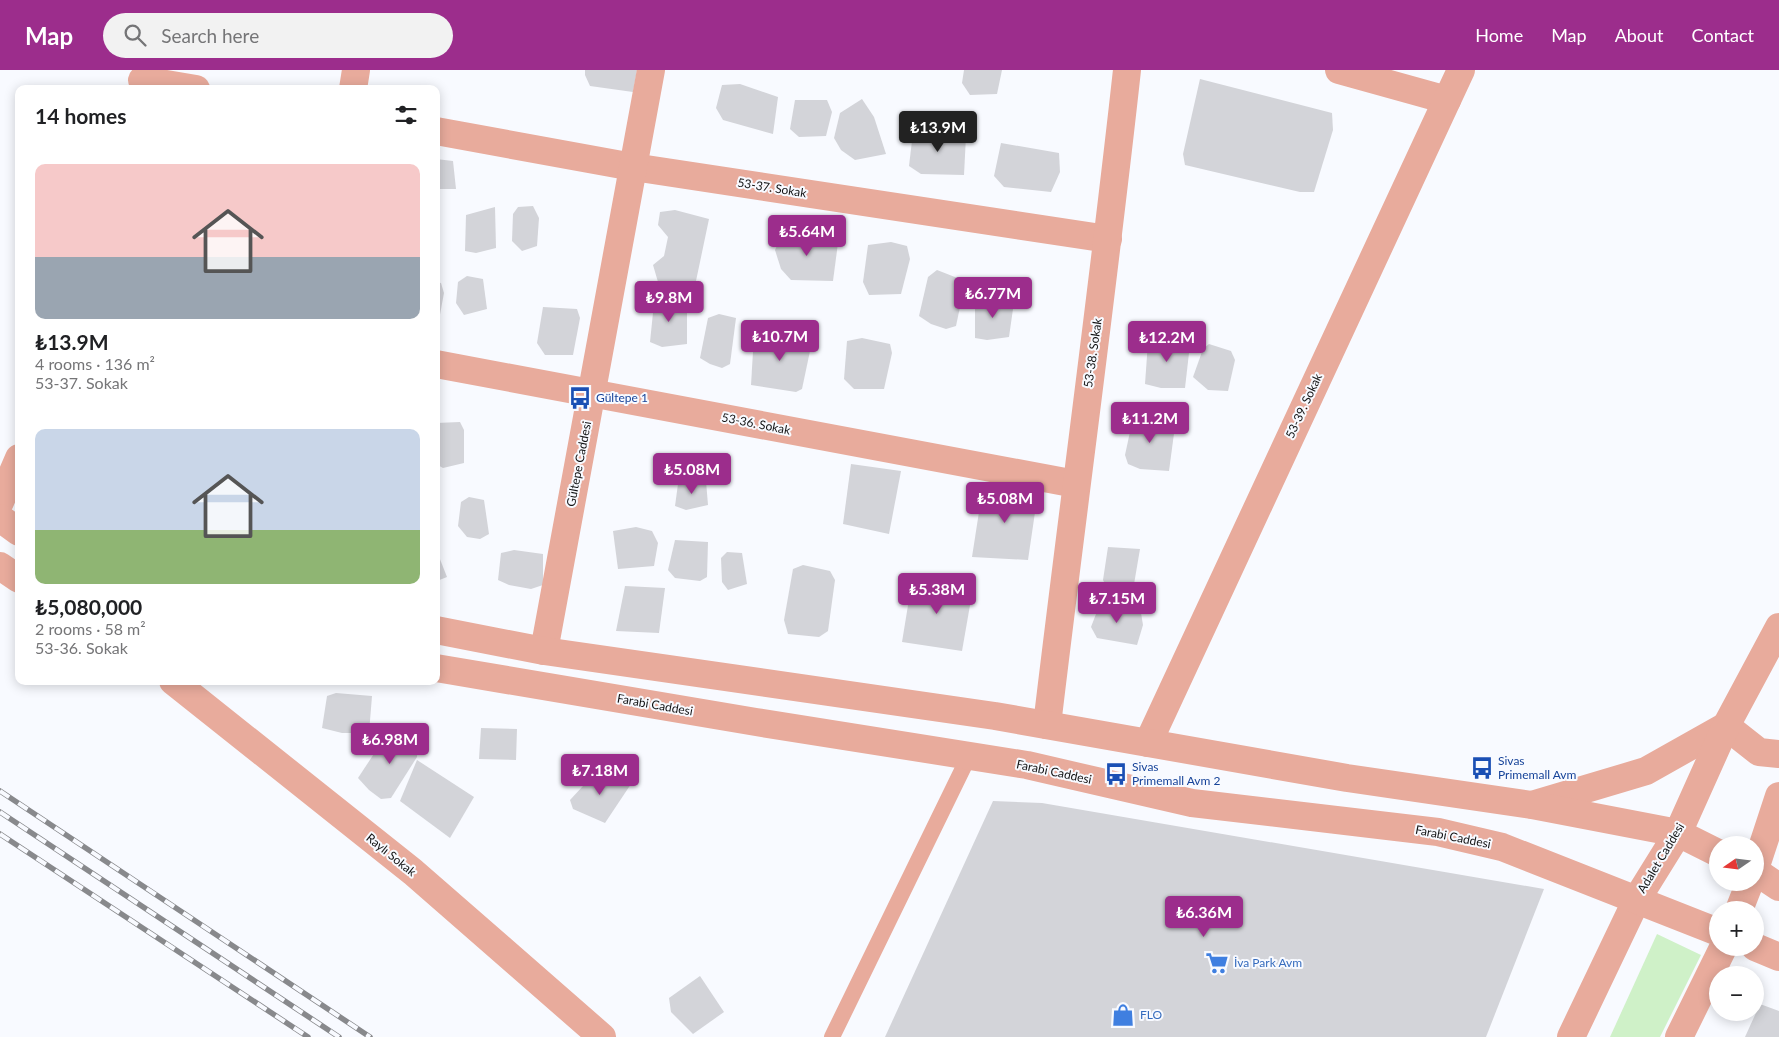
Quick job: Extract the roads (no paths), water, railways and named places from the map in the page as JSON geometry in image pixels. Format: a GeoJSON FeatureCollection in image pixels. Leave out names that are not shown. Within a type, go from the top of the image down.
{"type":"FeatureCollection","features":[{"type":"Feature","properties":{"kind":"street"},"geometry":{"type":"LineString","coordinates":[[354,85],[356,70]]}},
{"type":"Feature","properties":{"kind":"street","name":"Gültepe Caddesi"},"geometry":{"type":"LineString","coordinates":[[544,651],[651,70]]}},
{"type":"Feature","properties":{"kind":"street","name":"53-38. Sokak"},"geometry":{"type":"LineString","coordinates":[[1047,725],[1108,239],[1127,70]]}},
{"type":"Feature","properties":{"kind":"street"},"geometry":{"type":"LineString","coordinates":[[1339,70],[1447,100]]}},
{"type":"Feature","properties":{"kind":"street","name":"53-39. Sokak"},"geometry":{"type":"LineString","coordinates":[[1148,743],[1461,70]]}},
{"type":"Feature","properties":{"kind":"street"},"geometry":{"type":"LineString","coordinates":[[142,80],[172,85]]}},
{"type":"Feature","properties":{"kind":"street","name":"53-37. Sokak"},"geometry":{"type":"LineString","coordinates":[[440,132],[633,167],[1108,239]]}},
{"type":"Feature","properties":{"kind":"street","name":"53-36. Sokak"},"geometry":{"type":"LineString","coordinates":[[440,365],[1076,484]]}},
{"type":"Feature","properties":{"kind":"street"},"geometry":{"type":"LineString","coordinates":[[0,502],[15,467]]}},
{"type":"Feature","properties":{"kind":"street"},"geometry":{"type":"LineString","coordinates":[[0,518],[15,529]]}},
{"type":"Feature","properties":{"kind":"street"},"geometry":{"type":"LineString","coordinates":[[0,566],[15,576]]}},
{"type":"Feature","properties":{"kind":"street","name":"Adalet Caddesi"},"geometry":{"type":"LineString","coordinates":[[1571,1037],[1637,898],[1678,833],[1726,726],[1779,626]]}},
{"type":"Feature","properties":{"kind":"street"},"geometry":{"type":"LineString","coordinates":[[440,631],[544,651],[985,714],[1347,778],[1532,805],[1678,833],[1709,848]]}},
{"type":"Feature","properties":{"kind":"street","name":"Farabi Caddesi"},"geometry":{"type":"LineString","coordinates":[[440,669],[766,724],[1027,765],[1192,803],[1438,832],[1502,847],[1637,898],[1709,928]]}},
{"type":"Feature","properties":{"kind":"street","name":"Raylı Sokak"},"geometry":{"type":"LineString","coordinates":[[178,685],[413,872],[602,1037]]}},
{"type":"Feature","properties":{"kind":"street"},"geometry":{"type":"LineString","coordinates":[[1532,805],[1646,771],[1726,726],[1759,752],[1779,754]]}},
{"type":"Feature","properties":{"kind":"street"},"geometry":{"type":"LineString","coordinates":[[1764,842],[1779,796]]}},
{"type":"Feature","properties":{"kind":"street"},"geometry":{"type":"LineString","coordinates":[[1764,876],[1779,887]]}},
{"type":"Feature","properties":{"kind":"street"},"geometry":{"type":"LineString","coordinates":[[1764,951],[1779,957]]}},
{"type":"Feature","properties":{"kind":"street"},"geometry":{"type":"LineString","coordinates":[[1679,1037],[1719,956]]}},
{"type":"Feature","properties":{"kind":"lane"},"geometry":{"type":"LineString","coordinates":[[832,1037],[969,756]]}},
{"type":"Feature","properties":{"kind":"railway"},"geometry":{"type":"LineString","coordinates":[[0,791],[370,1037]]}},
{"type":"Feature","properties":{"kind":"railway"},"geometry":{"type":"LineString","coordinates":[[0,812],[339,1037]]}},
{"type":"Feature","properties":{"kind":"railway"},"geometry":{"type":"LineString","coordinates":[[0,834],[308,1037]]}},
{"type":"Feature","properties":{"kind":"place","name":"Gültepe 1"},"geometry":{"type":"Point","coordinates":[580,398]}},
{"type":"Feature","properties":{"kind":"place","name":"Sivas Primemall Avm"},"geometry":{"type":"Point","coordinates":[1482,768]}},
{"type":"Feature","properties":{"kind":"place","name":"Sivas Primemall Avm 2"},"geometry":{"type":"Point","coordinates":[1116,774]}},
{"type":"Feature","properties":{"kind":"place","name":"İva Park Avm"},"geometry":{"type":"Point","coordinates":[1217,963]}},
{"type":"Feature","properties":{"kind":"place","name":"FLO"},"geometry":{"type":"Point","coordinates":[1123,1015]}}]}
